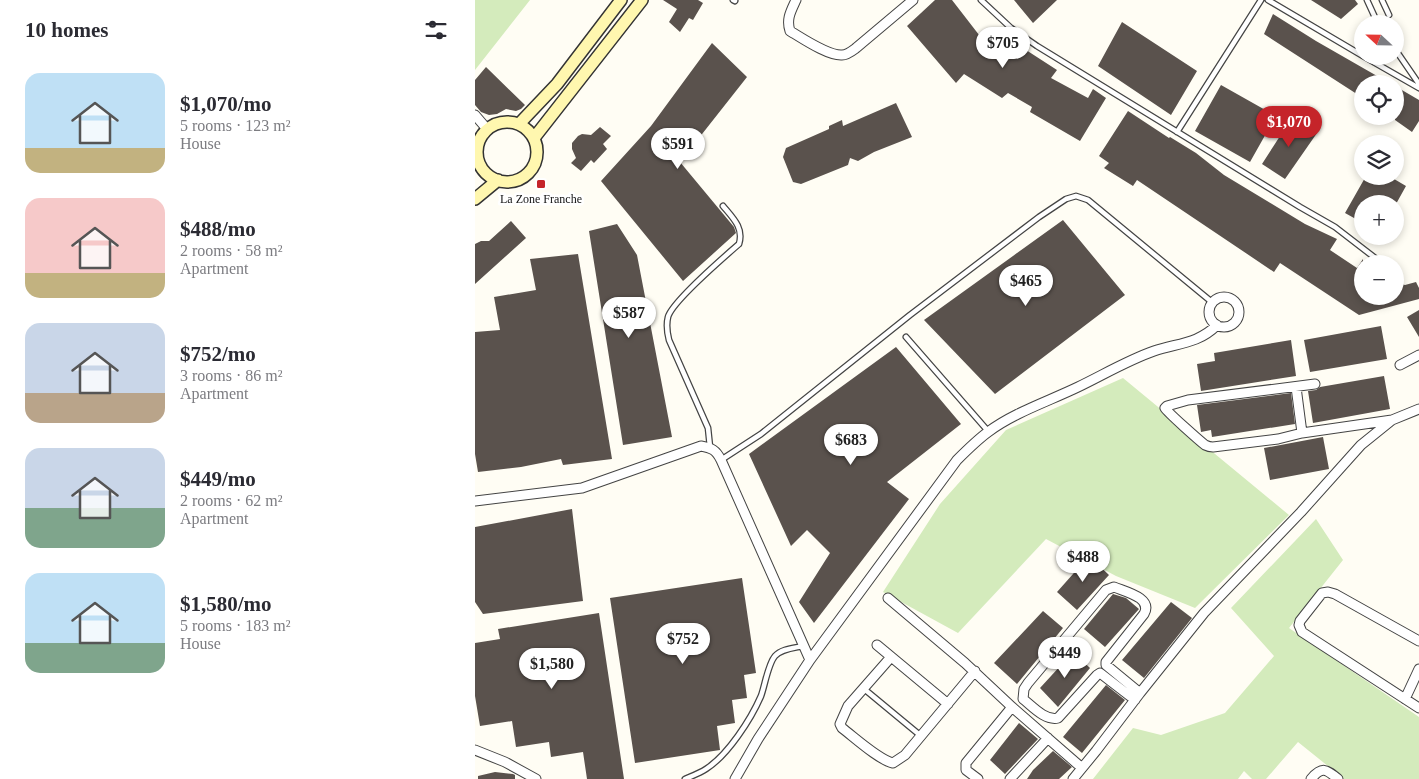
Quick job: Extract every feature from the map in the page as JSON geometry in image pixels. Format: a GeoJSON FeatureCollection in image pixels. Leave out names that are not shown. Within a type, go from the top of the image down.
{"type":"FeatureCollection","features":[{"type":"Feature","properties":{"kind":"street"},"geometry":{"type":"LineString","coordinates":[[519,124],[557,84],[621,0]]}},
{"type":"Feature","properties":{"kind":"street"},"geometry":{"type":"LineString","coordinates":[[534,138],[642,0]]}},
{"type":"Feature","properties":{"kind":"street"},"geometry":{"type":"LineString","coordinates":[[796,0],[788,17],[790,31],[832,54],[841,56],[848,54],[856,48],[913,0]]}},
{"type":"Feature","properties":{"kind":"street"},"geometry":{"type":"LineString","coordinates":[[475,115],[487,129]]}},
{"type":"Feature","properties":{"kind":"street"},"geometry":{"type":"LineString","coordinates":[[506,121],[519,124],[526,127],[537,144],[535,164],[529,173],[521,179],[512,182],[498,180],[477,167],[478,145],[481,136],[487,129],[496,123],[506,121]]}},
{"type":"Feature","properties":{"kind":"street"},"geometry":{"type":"LineString","coordinates":[[475,199],[498,180]]}},
{"type":"Feature","properties":{"kind":"street"},"geometry":{"type":"LineString","coordinates":[[1220,298],[1228,298],[1235,302],[1239,310],[1238,318],[1233,325],[1225,327],[1217,325],[1210,315],[1213,303],[1220,298]]}},
{"type":"Feature","properties":{"kind":"street"},"geometry":{"type":"LineString","coordinates":[[735,779],[758,739],[810,660],[957,460],[989,432],[1013,417],[1154,351],[1205,336],[1217,325]]}},
{"type":"Feature","properties":{"kind":"street"},"geometry":{"type":"LineString","coordinates":[[1400,365],[1419,354]]}},
{"type":"Feature","properties":{"kind":"street"},"geometry":{"type":"LineString","coordinates":[[1315,384],[1188,400],[1165,408],[1206,445],[1213,447],[1278,439],[1302,433],[1392,420],[1419,409]]}},
{"type":"Feature","properties":{"kind":"street"},"geometry":{"type":"LineString","coordinates":[[1296,387],[1302,433]]}},
{"type":"Feature","properties":{"kind":"street"},"geometry":{"type":"LineString","coordinates":[[1073,779],[1204,613],[1301,512],[1361,445],[1392,420]]}},
{"type":"Feature","properties":{"kind":"street"},"geometry":{"type":"LineString","coordinates":[[475,501],[582,488],[701,446],[710,447],[716,451],[721,460],[810,660]]}},
{"type":"Feature","properties":{"kind":"street"},"geometry":{"type":"LineString","coordinates":[[1114,587],[1140,598],[1146,604],[1147,610],[1106,662],[1106,665],[1138,696],[1100,673],[1058,718],[1054,719],[1043,715],[1023,699],[1028,683],[1106,590],[1114,587]]}},
{"type":"Feature","properties":{"kind":"street"},"geometry":{"type":"LineString","coordinates":[[1419,641],[1335,594],[1328,592],[1322,593],[1300,621],[1299,625],[1302,632],[1419,708]]}},
{"type":"Feature","properties":{"kind":"street"},"geometry":{"type":"LineString","coordinates":[[888,598],[975,672],[1082,768]]}},
{"type":"Feature","properties":{"kind":"street"},"geometry":{"type":"LineString","coordinates":[[877,645],[948,704]]}},
{"type":"Feature","properties":{"kind":"street"},"geometry":{"type":"LineString","coordinates":[[891,656],[847,706],[840,724],[842,728],[866,747],[893,763],[905,755],[975,672]]}},
{"type":"Feature","properties":{"kind":"street"},"geometry":{"type":"LineString","coordinates":[[1405,699],[1419,669]]}},
{"type":"Feature","properties":{"kind":"street"},"geometry":{"type":"LineString","coordinates":[[978,779],[966,770],[965,763],[1012,707]]}},
{"type":"Feature","properties":{"kind":"street"},"geometry":{"type":"LineString","coordinates":[[1010,779],[1048,738]]}},
{"type":"Feature","properties":{"kind":"street"},"geometry":{"type":"LineString","coordinates":[[475,750],[505,762],[536,779]]}},
{"type":"Feature","properties":{"kind":"street"},"geometry":{"type":"LineString","coordinates":[[1311,779],[1318,771],[1323,770],[1328,771],[1338,779]]}},
{"type":"Feature","properties":{"kind":"lane"},"geometry":{"type":"LineString","coordinates":[[981,0],[1011,28],[1177,132],[1335,227],[1371,255]]}},
{"type":"Feature","properties":{"kind":"lane"},"geometry":{"type":"LineString","coordinates":[[1177,132],[1261,0]]}},
{"type":"Feature","properties":{"kind":"lane"},"geometry":{"type":"LineString","coordinates":[[1268,0],[1354,51]]}},
{"type":"Feature","properties":{"kind":"lane"},"geometry":{"type":"LineString","coordinates":[[1367,0],[1374,15]]}},
{"type":"Feature","properties":{"kind":"lane"},"geometry":{"type":"LineString","coordinates":[[1382,0],[1389,15]]}},
{"type":"Feature","properties":{"kind":"lane"},"geometry":{"type":"LineString","coordinates":[[1404,63],[1419,86]]}},
{"type":"Feature","properties":{"kind":"lane"},"geometry":{"type":"LineString","coordinates":[[1380,65],[1419,86]]}},
{"type":"Feature","properties":{"kind":"lane"},"geometry":{"type":"LineString","coordinates":[[721,460],[761,434],[910,315],[1039,217],[1066,199],[1076,196],[1088,200],[1213,303]]}},
{"type":"Feature","properties":{"kind":"lane"},"geometry":{"type":"LineString","coordinates":[[710,447],[708,428],[669,340],[666,328],[668,315],[677,302],[739,244],[741,228],[723,206]]}},
{"type":"Feature","properties":{"kind":"lane"},"geometry":{"type":"LineString","coordinates":[[906,337],[989,432]]}},
{"type":"Feature","properties":{"kind":"lane"},"geometry":{"type":"LineString","coordinates":[[685,779],[707,768],[726,751],[746,724],[760,697],[771,662],[775,656],[782,651],[803,646]]}},
{"type":"Feature","properties":{"kind":"lane"},"geometry":{"type":"LineString","coordinates":[[863,688],[921,736]]}},
{"type":"Feature","properties":{"kind":"green space"},"geometry":{"type":"Polygon","coordinates":[[[475,0],[530,0],[475,70],[475,0]]]}},
{"type":"Feature","properties":{"kind":"green space"},"geometry":{"type":"Polygon","coordinates":[[[1123,378],[1289,515],[1195,608],[1116,576],[1046,539],[958,633],[883,592],[940,504],[1006,430],[1123,378]]]}},
{"type":"Feature","properties":{"kind":"green space"},"geometry":{"type":"Polygon","coordinates":[[[1316,519],[1343,560],[1289,628],[1419,717],[1419,779],[1344,779],[1298,742],[1266,779],[1252,779],[1244,771],[1238,779],[1093,779],[1133,728],[1161,735],[1225,713],[1274,656],[1231,608],[1316,519]]]}},
{"type":"Feature","properties":{"kind":"building"},"geometry":{"type":"Polygon","coordinates":[[[663,0],[698,0],[703,3],[693,20],[689,18],[680,32],[669,22],[677,9],[663,0]]]}},
{"type":"Feature","properties":{"kind":"building"},"geometry":{"type":"Polygon","coordinates":[[[935,0],[952,0],[993,53],[1006,37],[1057,70],[1051,78],[1088,98],[1093,89],[1106,98],[1080,141],[1030,112],[1032,107],[1008,93],[1002,98],[964,74],[956,83],[907,26],[935,0]]]}},
{"type":"Feature","properties":{"kind":"building"},"geometry":{"type":"Polygon","coordinates":[[[1014,0],[1057,0],[1033,23],[1014,0]]]}},
{"type":"Feature","properties":{"kind":"building"},"geometry":{"type":"Polygon","coordinates":[[[1311,0],[1355,0],[1358,4],[1341,19],[1311,0]]]}},
{"type":"Feature","properties":{"kind":"building"},"geometry":{"type":"Polygon","coordinates":[[[1273,14],[1354,63],[1354,65],[1358,65],[1375,75],[1354,75],[1354,92],[1264,34],[1273,14]]]}},
{"type":"Feature","properties":{"kind":"building"},"geometry":{"type":"Polygon","coordinates":[[[1122,22],[1197,71],[1171,115],[1098,66],[1122,22]]]}},
{"type":"Feature","properties":{"kind":"building"},"geometry":{"type":"Polygon","coordinates":[[[712,43],[747,77],[680,162],[734,227],[736,233],[683,281],[601,181],[651,126],[712,43]]]}},
{"type":"Feature","properties":{"kind":"building"},"geometry":{"type":"Polygon","coordinates":[[[486,67],[525,105],[521,109],[516,111],[506,109],[497,114],[489,115],[481,112],[475,105],[475,80],[486,67]]]}},
{"type":"Feature","properties":{"kind":"building"},"geometry":{"type":"Polygon","coordinates":[[[1221,85],[1276,116],[1250,162],[1195,131],[1221,85]]]}},
{"type":"Feature","properties":{"kind":"building"},"geometry":{"type":"Polygon","coordinates":[[[1404,91],[1419,100],[1419,121],[1412,132],[1402,125],[1404,125],[1404,91]]]}},
{"type":"Feature","properties":{"kind":"building"},"geometry":{"type":"Polygon","coordinates":[[[896,103],[912,137],[874,152],[858,161],[850,158],[848,165],[801,184],[793,182],[783,157],[786,148],[829,129],[829,126],[842,120],[843,126],[896,103]]]}},
{"type":"Feature","properties":{"kind":"building"},"geometry":{"type":"Polygon","coordinates":[[[1128,111],[1196,153],[1224,175],[1305,224],[1337,239],[1330,250],[1354,266],[1354,305],[1396,305],[1359,315],[1280,263],[1274,272],[1137,180],[1133,186],[1104,168],[1109,163],[1099,156],[1128,111]]]}},
{"type":"Feature","properties":{"kind":"building"},"geometry":{"type":"Polygon","coordinates":[[[1293,116],[1317,133],[1285,179],[1262,164],[1293,116]]]}},
{"type":"Feature","properties":{"kind":"building"},"geometry":{"type":"Polygon","coordinates":[[[600,127],[611,136],[603,144],[607,149],[594,163],[591,160],[581,171],[571,163],[576,158],[572,149],[572,143],[578,136],[582,134],[591,135],[600,127]]]}},
{"type":"Feature","properties":{"kind":"building"},"geometry":{"type":"Polygon","coordinates":[[[1361,185],[1406,186],[1401,195],[1355,195],[1361,185]]]}},
{"type":"Feature","properties":{"kind":"building"},"geometry":{"type":"Polygon","coordinates":[[[1354,197],[1354,218],[1345,213],[1354,197]]]}},
{"type":"Feature","properties":{"kind":"building"},"geometry":{"type":"Polygon","coordinates":[[[1063,220],[1125,295],[995,394],[924,320],[1063,220]]]}},
{"type":"Feature","properties":{"kind":"building"},"geometry":{"type":"Polygon","coordinates":[[[511,221],[526,238],[475,284],[475,244],[481,241],[489,241],[511,221]]]}},
{"type":"Feature","properties":{"kind":"building"},"geometry":{"type":"Polygon","coordinates":[[[617,224],[637,255],[672,437],[623,445],[589,231],[617,224]]]}},
{"type":"Feature","properties":{"kind":"building"},"geometry":{"type":"Polygon","coordinates":[[[578,254],[612,459],[563,465],[561,459],[521,467],[478,472],[475,454],[475,332],[500,330],[494,297],[536,290],[530,259],[578,254]]]}},
{"type":"Feature","properties":{"kind":"building"},"geometry":{"type":"Polygon","coordinates":[[[1416,282],[1419,288],[1419,299],[1404,303],[1404,285],[1416,282]]]}},
{"type":"Feature","properties":{"kind":"building"},"geometry":{"type":"Polygon","coordinates":[[[1419,310],[1419,337],[1407,317],[1419,310]]]}},
{"type":"Feature","properties":{"kind":"building"},"geometry":{"type":"Polygon","coordinates":[[[1381,326],[1387,359],[1310,372],[1304,340],[1381,326]]]}},
{"type":"Feature","properties":{"kind":"building"},"geometry":{"type":"Polygon","coordinates":[[[1291,340],[1296,376],[1201,391],[1197,364],[1215,361],[1214,353],[1291,340]]]}},
{"type":"Feature","properties":{"kind":"building"},"geometry":{"type":"Polygon","coordinates":[[[896,347],[961,424],[887,482],[909,499],[814,623],[799,602],[830,553],[807,530],[791,546],[749,454],[896,347]]]}},
{"type":"Feature","properties":{"kind":"building"},"geometry":{"type":"Polygon","coordinates":[[[1384,376],[1390,409],[1313,423],[1308,391],[1316,390],[1320,387],[1384,376]]]}},
{"type":"Feature","properties":{"kind":"building"},"geometry":{"type":"Polygon","coordinates":[[[1291,393],[1295,424],[1212,437],[1211,430],[1201,432],[1197,405],[1291,393]]]}},
{"type":"Feature","properties":{"kind":"building"},"geometry":{"type":"Polygon","coordinates":[[[1323,437],[1329,469],[1270,480],[1264,448],[1323,437]]]}},
{"type":"Feature","properties":{"kind":"building"},"geometry":{"type":"Polygon","coordinates":[[[572,509],[583,601],[483,614],[475,602],[475,527],[572,509]]]}},
{"type":"Feature","properties":{"kind":"building"},"geometry":{"type":"Polygon","coordinates":[[[1089,556],[1109,575],[1077,610],[1057,592],[1089,556]]]}},
{"type":"Feature","properties":{"kind":"building"},"geometry":{"type":"Polygon","coordinates":[[[742,578],[756,673],[744,675],[747,698],[732,700],[735,723],[717,726],[720,750],[635,763],[610,598],[742,578]]]}},
{"type":"Feature","properties":{"kind":"building"},"geometry":{"type":"Polygon","coordinates":[[[1113,594],[1126,598],[1139,609],[1105,647],[1084,629],[1113,594]]]}},
{"type":"Feature","properties":{"kind":"building"},"geometry":{"type":"Polygon","coordinates":[[[1171,602],[1192,618],[1144,678],[1122,660],[1171,602]]]}},
{"type":"Feature","properties":{"kind":"building"},"geometry":{"type":"Polygon","coordinates":[[[1043,611],[1063,628],[1017,684],[994,663],[1043,611]]]}},
{"type":"Feature","properties":{"kind":"building"},"geometry":{"type":"Polygon","coordinates":[[[599,613],[624,779],[587,779],[583,752],[551,757],[549,742],[516,747],[512,721],[480,726],[475,696],[475,643],[500,639],[498,629],[599,613]]]}},
{"type":"Feature","properties":{"kind":"building"},"geometry":{"type":"Polygon","coordinates":[[[1073,652],[1090,668],[1058,707],[1040,688],[1073,652]]]}},
{"type":"Feature","properties":{"kind":"building"},"geometry":{"type":"Polygon","coordinates":[[[1106,685],[1125,700],[1082,753],[1063,737],[1106,685]]]}},
{"type":"Feature","properties":{"kind":"building"},"geometry":{"type":"Polygon","coordinates":[[[1019,723],[1038,739],[1005,774],[990,760],[1019,723]]]}},
{"type":"Feature","properties":{"kind":"building"},"geometry":{"type":"Polygon","coordinates":[[[1053,751],[1072,767],[1059,779],[1027,779],[1033,770],[1053,751]]]}},
{"type":"Feature","properties":{"kind":"building"},"geometry":{"type":"Polygon","coordinates":[[[495,772],[513,774],[515,779],[478,779],[478,776],[495,772]]]}},
{"type":"Feature","properties":{"kind":"place","name":"La Zone Franche"},"geometry":{"type":"Point","coordinates":[541,184]}}]}
